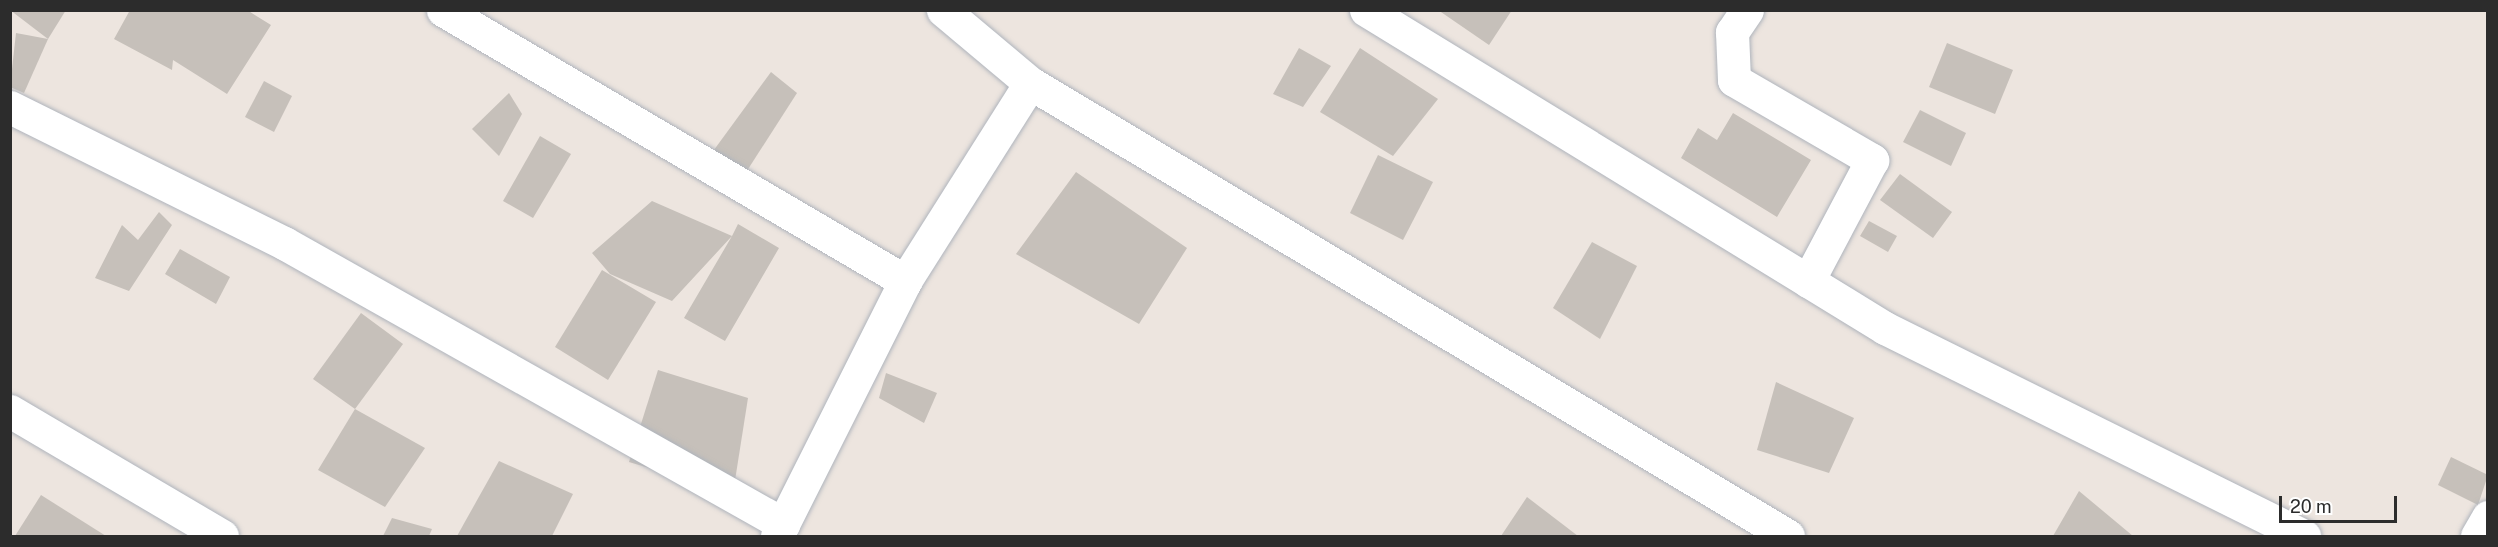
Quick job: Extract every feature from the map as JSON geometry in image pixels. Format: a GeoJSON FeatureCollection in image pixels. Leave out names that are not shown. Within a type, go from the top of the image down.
{"type":"FeatureCollection","features":[{"type":"Feature","properties":{"kind":"street"},"geometry":{"type":"LineString","coordinates":[[443,10],[904,281]]}},
{"type":"Feature","properties":{"kind":"street"},"geometry":{"type":"LineString","coordinates":[[943,10],[1030,83],[1788,537]]}},
{"type":"Feature","properties":{"kind":"street"},"geometry":{"type":"LineString","coordinates":[[1366,10],[1885,328],[2304,537]]}},
{"type":"Feature","properties":{"kind":"street"},"geometry":{"type":"LineString","coordinates":[[1747,10],[1732,32],[1734,80],[1872,160],[1808,281]]}},
{"type":"Feature","properties":{"kind":"street"},"geometry":{"type":"LineString","coordinates":[[10,107],[284,243],[780,530],[904,281],[1030,83]]}},
{"type":"Feature","properties":{"kind":"street"},"geometry":{"type":"LineString","coordinates":[[10,411],[222,537]]}},
{"type":"Feature","properties":{"kind":"street"},"geometry":{"type":"LineString","coordinates":[[2477,537],[2487,517]]}},
{"type":"Feature","properties":{"kind":"building"},"geometry":{"type":"Polygon","coordinates":[[[10,10],[66,10],[48,39],[10,10]]]}},
{"type":"Feature","properties":{"kind":"building"},"geometry":{"type":"Polygon","coordinates":[[[130,10],[247,10],[271,25],[227,94],[173,60],[172,70],[114,39],[130,10]]]}},
{"type":"Feature","properties":{"kind":"building"},"geometry":{"type":"Polygon","coordinates":[[[1438,10],[1512,10],[1489,45],[1438,10]]]}},
{"type":"Feature","properties":{"kind":"building"},"geometry":{"type":"Polygon","coordinates":[[[16,33],[48,39],[24,93],[10,87],[16,33]]]}},
{"type":"Feature","properties":{"kind":"building"},"geometry":{"type":"Polygon","coordinates":[[[1947,43],[2013,70],[1995,114],[1929,87],[1947,43]]]}},
{"type":"Feature","properties":{"kind":"building"},"geometry":{"type":"Polygon","coordinates":[[[1299,48],[1331,66],[1303,107],[1273,94],[1299,48]]]}},
{"type":"Feature","properties":{"kind":"building"},"geometry":{"type":"Polygon","coordinates":[[[1360,48],[1438,99],[1393,156],[1320,112],[1360,48]]]}},
{"type":"Feature","properties":{"kind":"building"},"geometry":{"type":"Polygon","coordinates":[[[771,72],[797,93],[743,177],[711,154],[771,72]]]}},
{"type":"Feature","properties":{"kind":"building"},"geometry":{"type":"Polygon","coordinates":[[[264,81],[292,96],[274,132],[245,117],[264,81]]]}},
{"type":"Feature","properties":{"kind":"building"},"geometry":{"type":"Polygon","coordinates":[[[509,93],[522,114],[499,156],[472,129],[509,93]]]}},
{"type":"Feature","properties":{"kind":"building"},"geometry":{"type":"Polygon","coordinates":[[[1920,110],[1966,133],[1951,166],[1903,142],[1920,110]]]}},
{"type":"Feature","properties":{"kind":"building"},"geometry":{"type":"Polygon","coordinates":[[[1733,113],[1811,160],[1777,217],[1681,158],[1698,128],[1717,140],[1733,113]]]}},
{"type":"Feature","properties":{"kind":"building"},"geometry":{"type":"Polygon","coordinates":[[[540,136],[571,154],[533,218],[503,201],[540,136]]]}},
{"type":"Feature","properties":{"kind":"building"},"geometry":{"type":"Polygon","coordinates":[[[1378,155],[1433,182],[1403,240],[1350,213],[1378,155]]]}},
{"type":"Feature","properties":{"kind":"building"},"geometry":{"type":"Polygon","coordinates":[[[1076,172],[1187,248],[1139,324],[1016,254],[1076,172]]]}},
{"type":"Feature","properties":{"kind":"building"},"geometry":{"type":"Polygon","coordinates":[[[1900,174],[1952,212],[1933,238],[1880,200],[1900,174]]]}},
{"type":"Feature","properties":{"kind":"building"},"geometry":{"type":"Polygon","coordinates":[[[652,201],[732,236],[672,301],[610,274],[592,253],[652,201]]]}},
{"type":"Feature","properties":{"kind":"building"},"geometry":{"type":"Polygon","coordinates":[[[159,212],[172,225],[129,291],[95,278],[122,225],[138,240],[159,212]]]}},
{"type":"Feature","properties":{"kind":"building"},"geometry":{"type":"Polygon","coordinates":[[[1869,221],[1897,236],[1888,252],[1860,236],[1869,221]]]}},
{"type":"Feature","properties":{"kind":"building"},"geometry":{"type":"Polygon","coordinates":[[[738,224],[779,248],[725,341],[684,318],[738,224]]]}},
{"type":"Feature","properties":{"kind":"building"},"geometry":{"type":"Polygon","coordinates":[[[1592,242],[1637,266],[1600,339],[1553,308],[1592,242]]]}},
{"type":"Feature","properties":{"kind":"building"},"geometry":{"type":"Polygon","coordinates":[[[180,249],[230,277],[216,304],[165,274],[180,249]]]}},
{"type":"Feature","properties":{"kind":"building"},"geometry":{"type":"Polygon","coordinates":[[[602,270],[656,302],[608,380],[555,347],[602,270]]]}},
{"type":"Feature","properties":{"kind":"building"},"geometry":{"type":"Polygon","coordinates":[[[361,313],[403,344],[355,409],[313,379],[361,313]]]}},
{"type":"Feature","properties":{"kind":"building"},"geometry":{"type":"Polygon","coordinates":[[[658,370],[748,398],[733,493],[629,462],[658,370]]]}},
{"type":"Feature","properties":{"kind":"building"},"geometry":{"type":"Polygon","coordinates":[[[886,373],[937,393],[924,423],[879,398],[886,373]]]}},
{"type":"Feature","properties":{"kind":"building"},"geometry":{"type":"Polygon","coordinates":[[[1776,382],[1854,418],[1829,473],[1757,450],[1776,382]]]}},
{"type":"Feature","properties":{"kind":"building"},"geometry":{"type":"Polygon","coordinates":[[[355,409],[425,448],[385,507],[318,470],[355,409]]]}},
{"type":"Feature","properties":{"kind":"building"},"geometry":{"type":"Polygon","coordinates":[[[2451,457],[2488,475],[2478,505],[2438,485],[2451,457]]]}},
{"type":"Feature","properties":{"kind":"building"},"geometry":{"type":"Polygon","coordinates":[[[499,461],[573,494],[552,536],[457,536],[499,461]]]}},
{"type":"Feature","properties":{"kind":"building"},"geometry":{"type":"Polygon","coordinates":[[[2079,491],[2133,536],[2053,536],[2079,491]]]}},
{"type":"Feature","properties":{"kind":"building"},"geometry":{"type":"Polygon","coordinates":[[[41,495],[106,536],[15,536],[41,495]]]}},
{"type":"Feature","properties":{"kind":"building"},"geometry":{"type":"Polygon","coordinates":[[[1527,497],[1578,536],[1501,536],[1527,497]]]}},
{"type":"Feature","properties":{"kind":"building"},"geometry":{"type":"Polygon","coordinates":[[[392,518],[432,529],[429,536],[383,536],[392,518]]]}}]}
